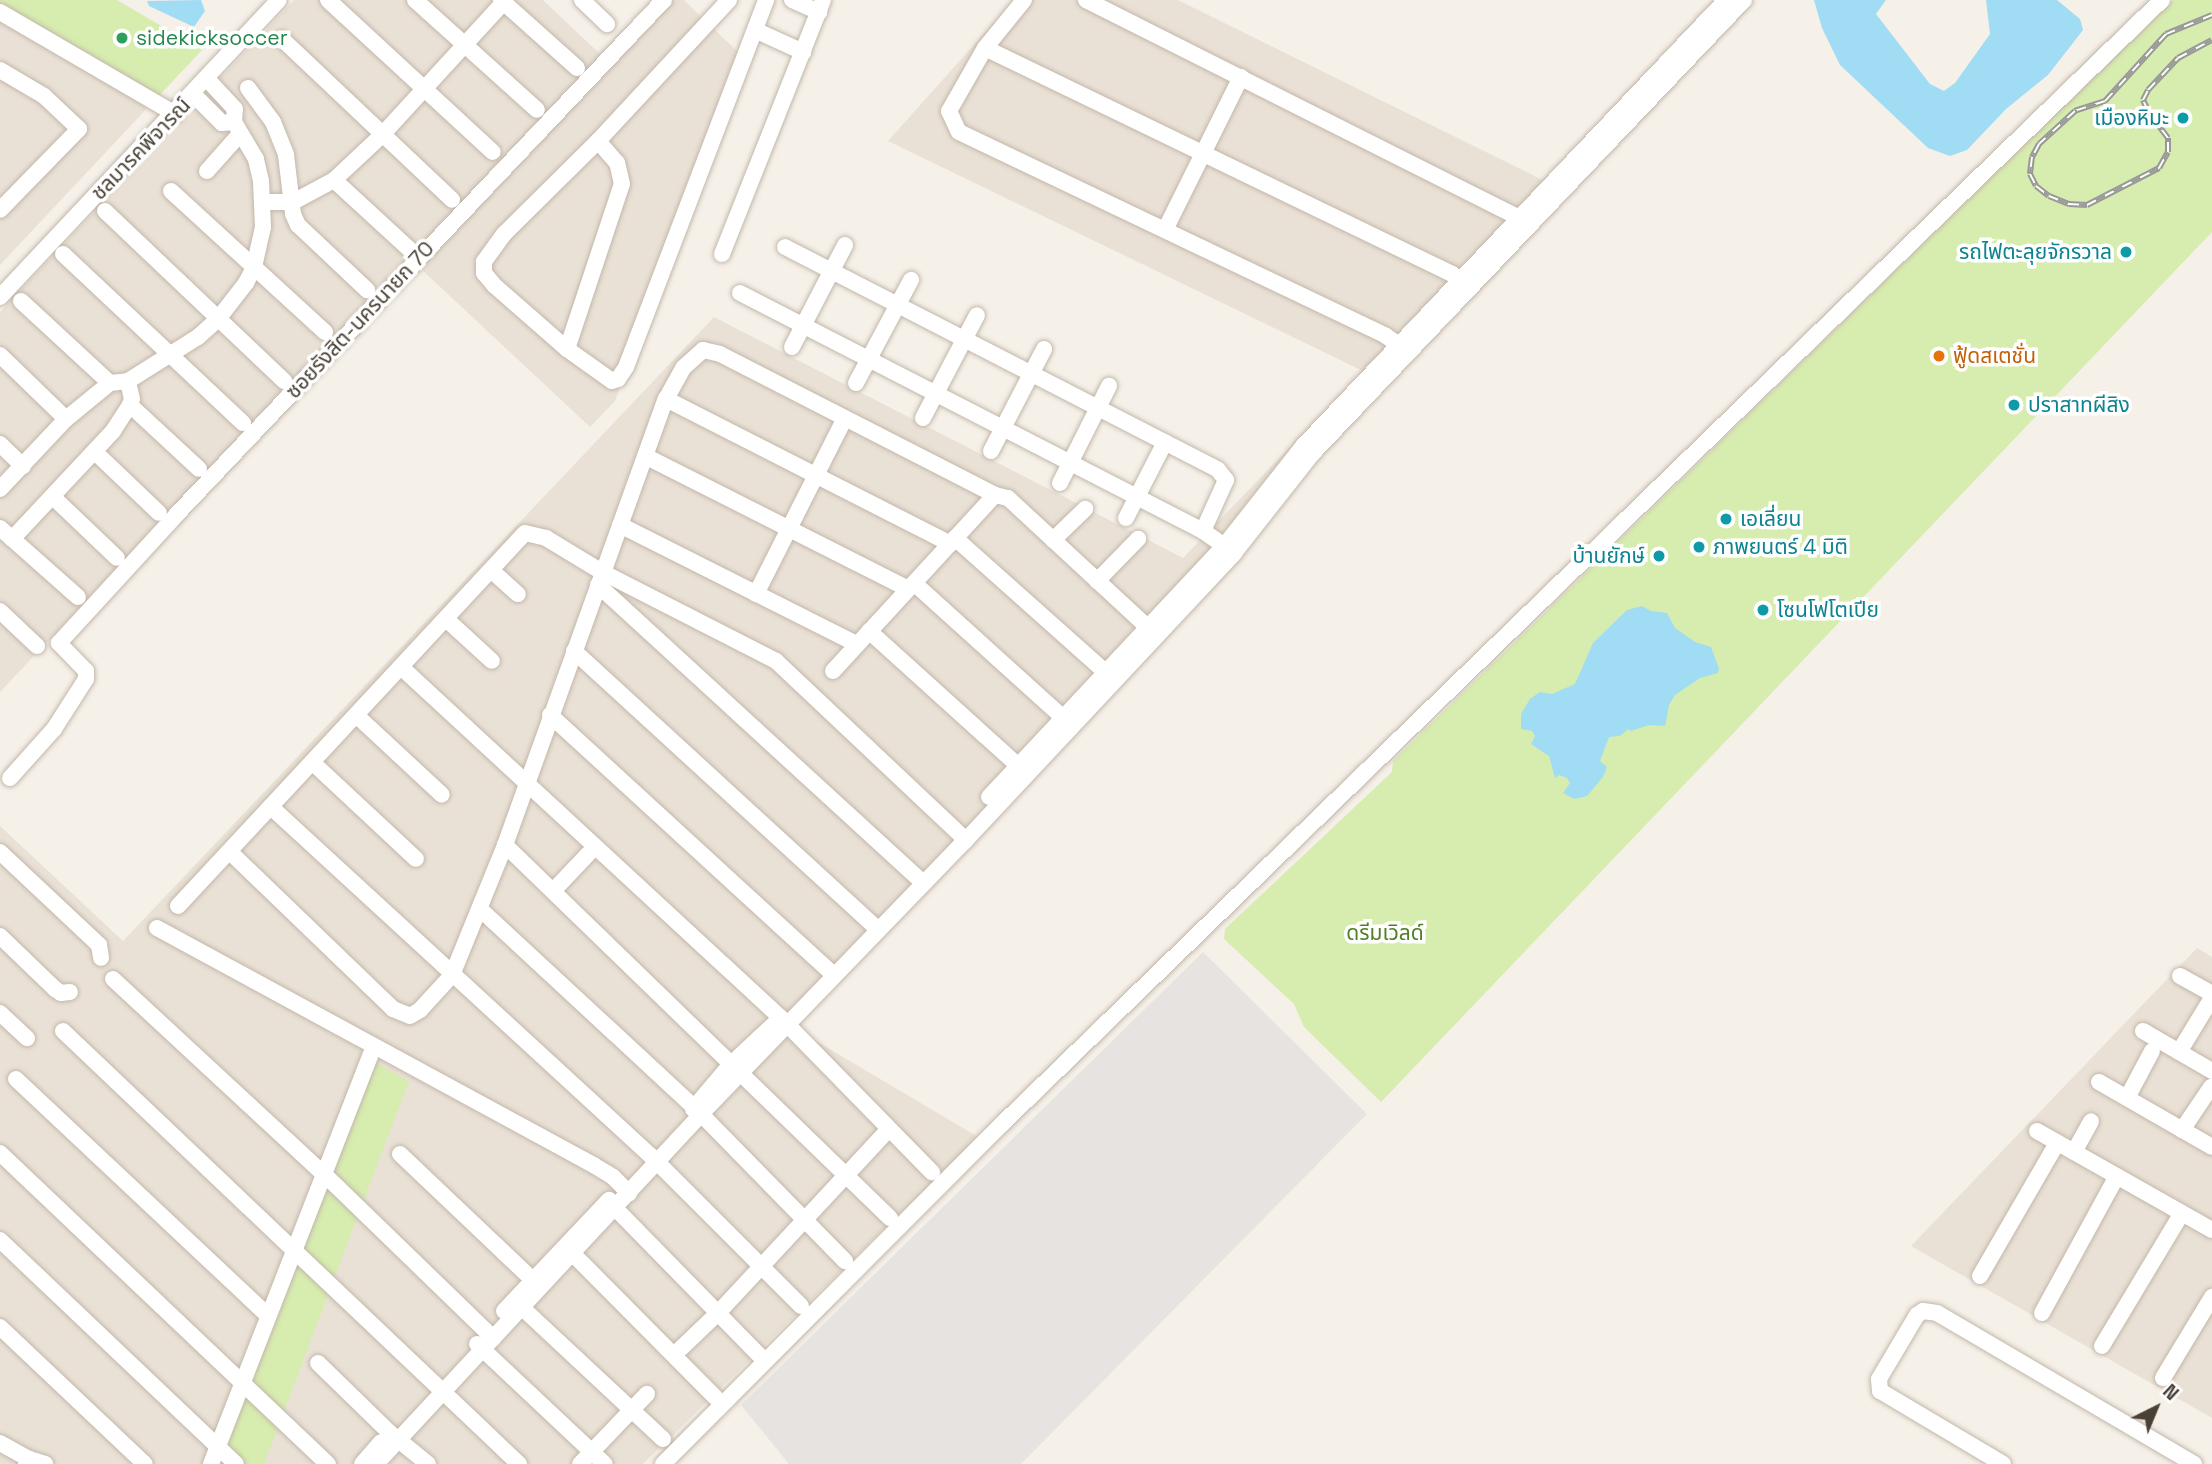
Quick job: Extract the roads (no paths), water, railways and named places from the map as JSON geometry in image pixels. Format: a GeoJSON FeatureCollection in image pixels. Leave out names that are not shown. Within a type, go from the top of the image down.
{"type":"FeatureCollection","features":[{"type":"Feature","properties":{"kind":"street","name":"ชลมารคพิจารณ์"},"geometry":{"type":"LineString","coordinates":[[0,297],[175,114],[279,0]]}},
{"type":"Feature","properties":{"kind":"street"},"geometry":{"type":"LineString","coordinates":[[328,0],[493,152]]}},
{"type":"Feature","properties":{"kind":"street"},"geometry":{"type":"LineString","coordinates":[[415,0],[537,110]]}},
{"type":"Feature","properties":{"kind":"street","name":"ซอยรังสิต-นครนายก 70"},"geometry":{"type":"LineString","coordinates":[[10,778],[54,729],[86,679],[86,671],[59,643],[177,514],[664,0]]}},
{"type":"Feature","properties":{"kind":"street"},"geometry":{"type":"LineString","coordinates":[[729,0],[598,141],[504,234],[484,262],[484,273],[495,286],[567,349],[612,381],[623,373],[757,31],[766,0]]}},
{"type":"Feature","properties":{"kind":"street"},"geometry":{"type":"LineString","coordinates":[[722,254],[821,6],[792,0]]}},
{"type":"Feature","properties":{"kind":"street"},"geometry":{"type":"LineString","coordinates":[[1024,0],[985,48],[949,111],[959,132],[1165,230],[1406,350]]}},
{"type":"Feature","properties":{"kind":"street"},"geometry":{"type":"LineString","coordinates":[[1086,0],[1527,221]]}},
{"type":"Feature","properties":{"kind":"street"},"geometry":{"type":"LineString","coordinates":[[362,1464],[394,1436],[519,1304],[734,1070],[919,880],[965,841],[1022,769],[1230,549],[1304,445],[1406,350],[1580,164],[1726,0]]}},
{"type":"Feature","properties":{"kind":"street"},"geometry":{"type":"LineString","coordinates":[[1580,164],[1744,0]]}},
{"type":"Feature","properties":{"kind":"street"},"geometry":{"type":"LineString","coordinates":[[663,1464],[1002,1124],[2162,0]]}},
{"type":"Feature","properties":{"kind":"street"},"geometry":{"type":"LineString","coordinates":[[263,202],[293,202],[334,180],[382,135],[502,1],[578,68]]}},
{"type":"Feature","properties":{"kind":"street"},"geometry":{"type":"LineString","coordinates":[[584,1],[607,24]]}},
{"type":"Feature","properties":{"kind":"street"},"geometry":{"type":"LineString","coordinates":[[0,12],[175,114]]}},
{"type":"Feature","properties":{"kind":"street"},"geometry":{"type":"LineString","coordinates":[[757,31],[803,52]]}},
{"type":"Feature","properties":{"kind":"street"},"geometry":{"type":"LineString","coordinates":[[282,39],[452,200]]}},
{"type":"Feature","properties":{"kind":"street"},"geometry":{"type":"LineString","coordinates":[[985,48],[1467,285]]}},
{"type":"Feature","properties":{"kind":"street"},"geometry":{"type":"LineString","coordinates":[[0,70],[44,96],[79,129],[0,210]]}},
{"type":"Feature","properties":{"kind":"street"},"geometry":{"type":"LineString","coordinates":[[1165,230],[1241,76]]}},
{"type":"Feature","properties":{"kind":"street"},"geometry":{"type":"LineString","coordinates":[[0,489],[66,419],[110,383],[128,382],[167,354],[198,337],[218,319],[246,283],[254,267],[262,227],[263,202],[256,159],[237,128],[234,109],[207,79]]}},
{"type":"Feature","properties":{"kind":"street"},"geometry":{"type":"LineString","coordinates":[[248,88],[273,122],[286,155],[298,225],[368,289]]}},
{"type":"Feature","properties":{"kind":"street"},"geometry":{"type":"LineString","coordinates":[[193,94],[222,123],[237,128]]}},
{"type":"Feature","properties":{"kind":"street"},"geometry":{"type":"LineString","coordinates":[[207,171],[237,128]]}},
{"type":"Feature","properties":{"kind":"street"},"geometry":{"type":"LineString","coordinates":[[567,349],[622,184],[617,163],[598,141]]}},
{"type":"Feature","properties":{"kind":"street"},"geometry":{"type":"LineString","coordinates":[[334,180],[410,250]]}},
{"type":"Feature","properties":{"kind":"street"},"geometry":{"type":"LineString","coordinates":[[171,191],[325,332]]}},
{"type":"Feature","properties":{"kind":"street"},"geometry":{"type":"LineString","coordinates":[[105,211],[284,382]]}},
{"type":"Feature","properties":{"kind":"street"},"geometry":{"type":"LineString","coordinates":[[792,347],[845,245]]}},
{"type":"Feature","properties":{"kind":"street"},"geometry":{"type":"LineString","coordinates":[[785,247],[1224,475],[1226,480],[1203,531]]}},
{"type":"Feature","properties":{"kind":"street"},"geometry":{"type":"LineString","coordinates":[[63,254],[243,423]]}},
{"type":"Feature","properties":{"kind":"street"},"geometry":{"type":"LineString","coordinates":[[856,383],[911,280]]}},
{"type":"Feature","properties":{"kind":"street"},"geometry":{"type":"LineString","coordinates":[[740,293],[1203,531],[1230,549]]}},
{"type":"Feature","properties":{"kind":"street"},"geometry":{"type":"LineString","coordinates":[[21,301],[110,383]]}},
{"type":"Feature","properties":{"kind":"street"},"geometry":{"type":"LineString","coordinates":[[923,418],[977,315]]}},
{"type":"Feature","properties":{"kind":"street"},"geometry":{"type":"LineString","coordinates":[[990,451],[1044,349]]}},
{"type":"Feature","properties":{"kind":"street"},"geometry":{"type":"LineString","coordinates":[[230,852],[402,1015],[410,1016],[420,1010],[452,975],[505,845],[666,399],[683,368],[703,350],[712,351],[995,495],[1008,498],[1152,631]]}},
{"type":"Feature","properties":{"kind":"street"},"geometry":{"type":"LineString","coordinates":[[0,355],[66,419]]}},
{"type":"Feature","properties":{"kind":"street"},"geometry":{"type":"LineString","coordinates":[[12,539],[95,452],[130,405],[132,399],[128,382]]}},
{"type":"Feature","properties":{"kind":"street"},"geometry":{"type":"LineString","coordinates":[[1060,483],[1109,386]]}},
{"type":"Feature","properties":{"kind":"street"},"geometry":{"type":"LineString","coordinates":[[666,399],[953,541],[1109,676]]}},
{"type":"Feature","properties":{"kind":"street"},"geometry":{"type":"LineString","coordinates":[[130,405],[199,469]]}},
{"type":"Feature","properties":{"kind":"street"},"geometry":{"type":"LineString","coordinates":[[756,594],[845,418]]}},
{"type":"Feature","properties":{"kind":"street"},"geometry":{"type":"LineString","coordinates":[[1126,518],[1165,442]]}},
{"type":"Feature","properties":{"kind":"street"},"geometry":{"type":"LineString","coordinates":[[0,444],[23,466]]}},
{"type":"Feature","properties":{"kind":"street"},"geometry":{"type":"LineString","coordinates":[[95,452],[159,513]]}},
{"type":"Feature","properties":{"kind":"street"},"geometry":{"type":"LineString","coordinates":[[645,456],[789,529],[911,586],[1067,721]]}},
{"type":"Feature","properties":{"kind":"street"},"geometry":{"type":"LineString","coordinates":[[832,671],[995,495]]}},
{"type":"Feature","properties":{"kind":"street"},"geometry":{"type":"LineString","coordinates":[[53,497],[117,558]]}},
{"type":"Feature","properties":{"kind":"street"},"geometry":{"type":"LineString","coordinates":[[1053,540],[1085,509]]}},
{"type":"Feature","properties":{"kind":"street"},"geometry":{"type":"LineString","coordinates":[[620,525],[857,644]]}},
{"type":"Feature","properties":{"kind":"street"},"geometry":{"type":"LineString","coordinates":[[0,528],[78,597]]}},
{"type":"Feature","properties":{"kind":"street"},"geometry":{"type":"LineString","coordinates":[[177,906],[525,533],[534,533],[600,579],[919,880]]}},
{"type":"Feature","properties":{"kind":"street"},"geometry":{"type":"LineString","coordinates":[[1097,581],[1138,539]]}},
{"type":"Feature","properties":{"kind":"street"},"geometry":{"type":"LineString","coordinates":[[491,570],[518,594]]}},
{"type":"Feature","properties":{"kind":"street"},"geometry":{"type":"LineString","coordinates":[[600,579],[776,661],[965,841]]}},
{"type":"Feature","properties":{"kind":"street"},"geometry":{"type":"LineString","coordinates":[[0,611],[37,646]]}},
{"type":"Feature","properties":{"kind":"street"},"geometry":{"type":"LineString","coordinates":[[446,619],[492,661]]}},
{"type":"Feature","properties":{"kind":"street"},"geometry":{"type":"LineString","coordinates":[[869,631],[1022,769]]}},
{"type":"Feature","properties":{"kind":"street"},"geometry":{"type":"LineString","coordinates":[[574,650],[874,926]]}},
{"type":"Feature","properties":{"kind":"street"},"geometry":{"type":"LineString","coordinates":[[401,667],[784,1021],[932,1172]]}},
{"type":"Feature","properties":{"kind":"street"},"geometry":{"type":"LineString","coordinates":[[356,715],[442,795]]}},
{"type":"Feature","properties":{"kind":"street"},"geometry":{"type":"LineString","coordinates":[[550,715],[830,972]]}},
{"type":"Feature","properties":{"kind":"street"},"geometry":{"type":"LineString","coordinates":[[312,762],[416,859]]}},
{"type":"Feature","properties":{"kind":"street"},"geometry":{"type":"LineString","coordinates":[[271,807],[654,1159],[801,1306]]}},
{"type":"Feature","properties":{"kind":"street"},"geometry":{"type":"LineString","coordinates":[[505,845],[554,890],[734,1070],[890,1218]]}},
{"type":"Feature","properties":{"kind":"street"},"geometry":{"type":"LineString","coordinates":[[554,890],[588,854]]}},
{"type":"Feature","properties":{"kind":"street"},"geometry":{"type":"LineString","coordinates":[[3,863],[99,945],[101,958]]}},
{"type":"Feature","properties":{"kind":"street"},"geometry":{"type":"LineString","coordinates":[[480,909],[698,1111],[845,1261]]}},
{"type":"Feature","properties":{"kind":"street"},"geometry":{"type":"LineString","coordinates":[[157,928],[595,1166],[625,1190]]}},
{"type":"Feature","properties":{"kind":"street"},"geometry":{"type":"LineString","coordinates":[[0,936],[55,989],[61,993],[70,992]]}},
{"type":"Feature","properties":{"kind":"street"},"geometry":{"type":"LineString","coordinates":[[2179,1052],[2212,996],[2180,976]]}},
{"type":"Feature","properties":{"kind":"street"},"geometry":{"type":"LineString","coordinates":[[113,979],[326,1176],[606,1464]]}},
{"type":"Feature","properties":{"kind":"street"},"geometry":{"type":"LineString","coordinates":[[0,1013],[27,1038]]}},
{"type":"Feature","properties":{"kind":"street"},"geometry":{"type":"LineString","coordinates":[[63,1031],[519,1464]]}},
{"type":"Feature","properties":{"kind":"street"},"geometry":{"type":"LineString","coordinates":[[2143,1031],[2212,1071]]}},
{"type":"Feature","properties":{"kind":"street"},"geometry":{"type":"LineString","coordinates":[[211,1464],[374,1048]]}},
{"type":"Feature","properties":{"kind":"street"},"geometry":{"type":"LineString","coordinates":[[2127,1098],[2152,1051]]}},
{"type":"Feature","properties":{"kind":"street"},"geometry":{"type":"LineString","coordinates":[[16,1079],[268,1316]]}},
{"type":"Feature","properties":{"kind":"street"},"geometry":{"type":"LineString","coordinates":[[2099,1082],[2212,1147]]}},
{"type":"Feature","properties":{"kind":"street"},"geometry":{"type":"LineString","coordinates":[[2182,1130],[2211,1087]]}},
{"type":"Feature","properties":{"kind":"street"},"geometry":{"type":"LineString","coordinates":[[2074,1152],[2091,1121]]}},
{"type":"Feature","properties":{"kind":"street"},"geometry":{"type":"LineString","coordinates":[[676,1354],[718,1313],[888,1129]]}},
{"type":"Feature","properties":{"kind":"street"},"geometry":{"type":"LineString","coordinates":[[2038,1131],[2212,1230]]}},
{"type":"Feature","properties":{"kind":"street"},"geometry":{"type":"LineString","coordinates":[[1980,1276],[2057,1143]]}},
{"type":"Feature","properties":{"kind":"street"},"geometry":{"type":"LineString","coordinates":[[0,1153],[328,1464]]}},
{"type":"Feature","properties":{"kind":"street"},"geometry":{"type":"LineString","coordinates":[[400,1154],[537,1284]]}},
{"type":"Feature","properties":{"kind":"street"},"geometry":{"type":"LineString","coordinates":[[2042,1313],[2117,1176]]}},
{"type":"Feature","properties":{"kind":"street"},"geometry":{"type":"LineString","coordinates":[[537,1284],[573,1254],[616,1209],[625,1190]]}},
{"type":"Feature","properties":{"kind":"street"},"geometry":{"type":"LineString","coordinates":[[616,1209],[759,1355]]}},
{"type":"Feature","properties":{"kind":"street"},"geometry":{"type":"LineString","coordinates":[[2102,1346],[2182,1213]]}},
{"type":"Feature","properties":{"kind":"street"},"geometry":{"type":"LineString","coordinates":[[0,1240],[236,1464]]}},
{"type":"Feature","properties":{"kind":"street"},"geometry":{"type":"LineString","coordinates":[[573,1254],[676,1354],[715,1397]]}},
{"type":"Feature","properties":{"kind":"street"},"geometry":{"type":"LineString","coordinates":[[2163,1378],[2212,1297]]}},
{"type":"Feature","properties":{"kind":"street"},"geometry":{"type":"LineString","coordinates":[[519,1304],[663,1439]]}},
{"type":"Feature","properties":{"kind":"street"},"geometry":{"type":"LineString","coordinates":[[2003,1464],[1880,1391],[1879,1379],[1917,1315],[1923,1311],[1937,1313],[2194,1464]]}},
{"type":"Feature","properties":{"kind":"street"},"geometry":{"type":"LineString","coordinates":[[0,1327],[145,1464]]}},
{"type":"Feature","properties":{"kind":"street"},"geometry":{"type":"LineString","coordinates":[[318,1363],[394,1436],[428,1464]]}},
{"type":"Feature","properties":{"kind":"street"},"geometry":{"type":"LineString","coordinates":[[580,1464],[647,1394]]}},
{"type":"Feature","properties":{"kind":"street"},"geometry":{"type":"LineString","coordinates":[[376,1464],[394,1436]]}},
{"type":"Feature","properties":{"kind":"street"},"geometry":{"type":"LineString","coordinates":[[0,1443],[33,1462]]}},
{"type":"Feature","properties":{"kind":"water"},"geometry":{"type":"Polygon","coordinates":[[[201,0],[205,11],[194,27],[149,6],[147,1],[201,0]]]}},
{"type":"Feature","properties":{"kind":"water"},"geometry":{"type":"Polygon","coordinates":[[[1814,0],[1886,0],[1876,14],[1930,84],[1944,91],[1955,83],[1990,34],[1986,0],[2057,0],[2080,19],[2083,30],[2048,75],[2006,109],[1967,150],[1950,156],[1928,148],[1840,65],[1822,28],[1814,0]]]}},
{"type":"Feature","properties":{"kind":"water"},"geometry":{"type":"Polygon","coordinates":[[[1642,606],[1651,611],[1667,613],[1675,628],[1695,642],[1711,647],[1718,673],[1700,678],[1675,695],[1669,705],[1665,726],[1649,725],[1631,731],[1628,729],[1620,736],[1609,737],[1600,761],[1607,767],[1603,777],[1587,796],[1574,799],[1563,793],[1570,783],[1567,778],[1559,775],[1555,778],[1549,756],[1531,744],[1535,736],[1532,731],[1521,729],[1521,714],[1530,699],[1540,692],[1552,694],[1575,684],[1593,643],[1627,610],[1642,606]]]}},
{"type":"Feature","properties":{"kind":"railway"},"geometry":{"type":"LineString","coordinates":[[2212,15],[2166,34],[2105,101],[2075,111],[2039,144],[2032,157],[2030,174],[2036,186],[2049,196],[2069,204],[2087,205],[2159,168],[2168,152],[2168,138],[2143,100],[2148,90],[2178,58],[2212,40]]}},
{"type":"Feature","properties":{"kind":"place","name":"sidekicksoccer"},"geometry":{"type":"Point","coordinates":[122,38]}},
{"type":"Feature","properties":{"kind":"place","name":"เมืองหิมะ"},"geometry":{"type":"Point","coordinates":[2183,118]}},
{"type":"Feature","properties":{"kind":"place","name":"รถไฟตะลุยจักรวาล"},"geometry":{"type":"Point","coordinates":[2126,252]}},
{"type":"Feature","properties":{"kind":"place","name":"ฟู้ดสเตชั่น"},"geometry":{"type":"Point","coordinates":[1939,356]}},
{"type":"Feature","properties":{"kind":"place","name":"ปราสาทผีสิง"},"geometry":{"type":"Point","coordinates":[2014,405]}},
{"type":"Feature","properties":{"kind":"place","name":"เอเลี่ยน"},"geometry":{"type":"Point","coordinates":[1726,519]}},
{"type":"Feature","properties":{"kind":"place","name":"ภาพยนตร์ 4 มิติ"},"geometry":{"type":"Point","coordinates":[1699,547]}},
{"type":"Feature","properties":{"kind":"place","name":"บ้านยักษ์"},"geometry":{"type":"Point","coordinates":[1659,556]}},
{"type":"Feature","properties":{"kind":"place","name":"โซนโฟโตเปีย"},"geometry":{"type":"Point","coordinates":[1763,610]}},
{"type":"Feature","properties":{"kind":"park label","name":"ดรีมเวิลด์"},"geometry":{"type":"Point","coordinates":[1385,933]}}]}
